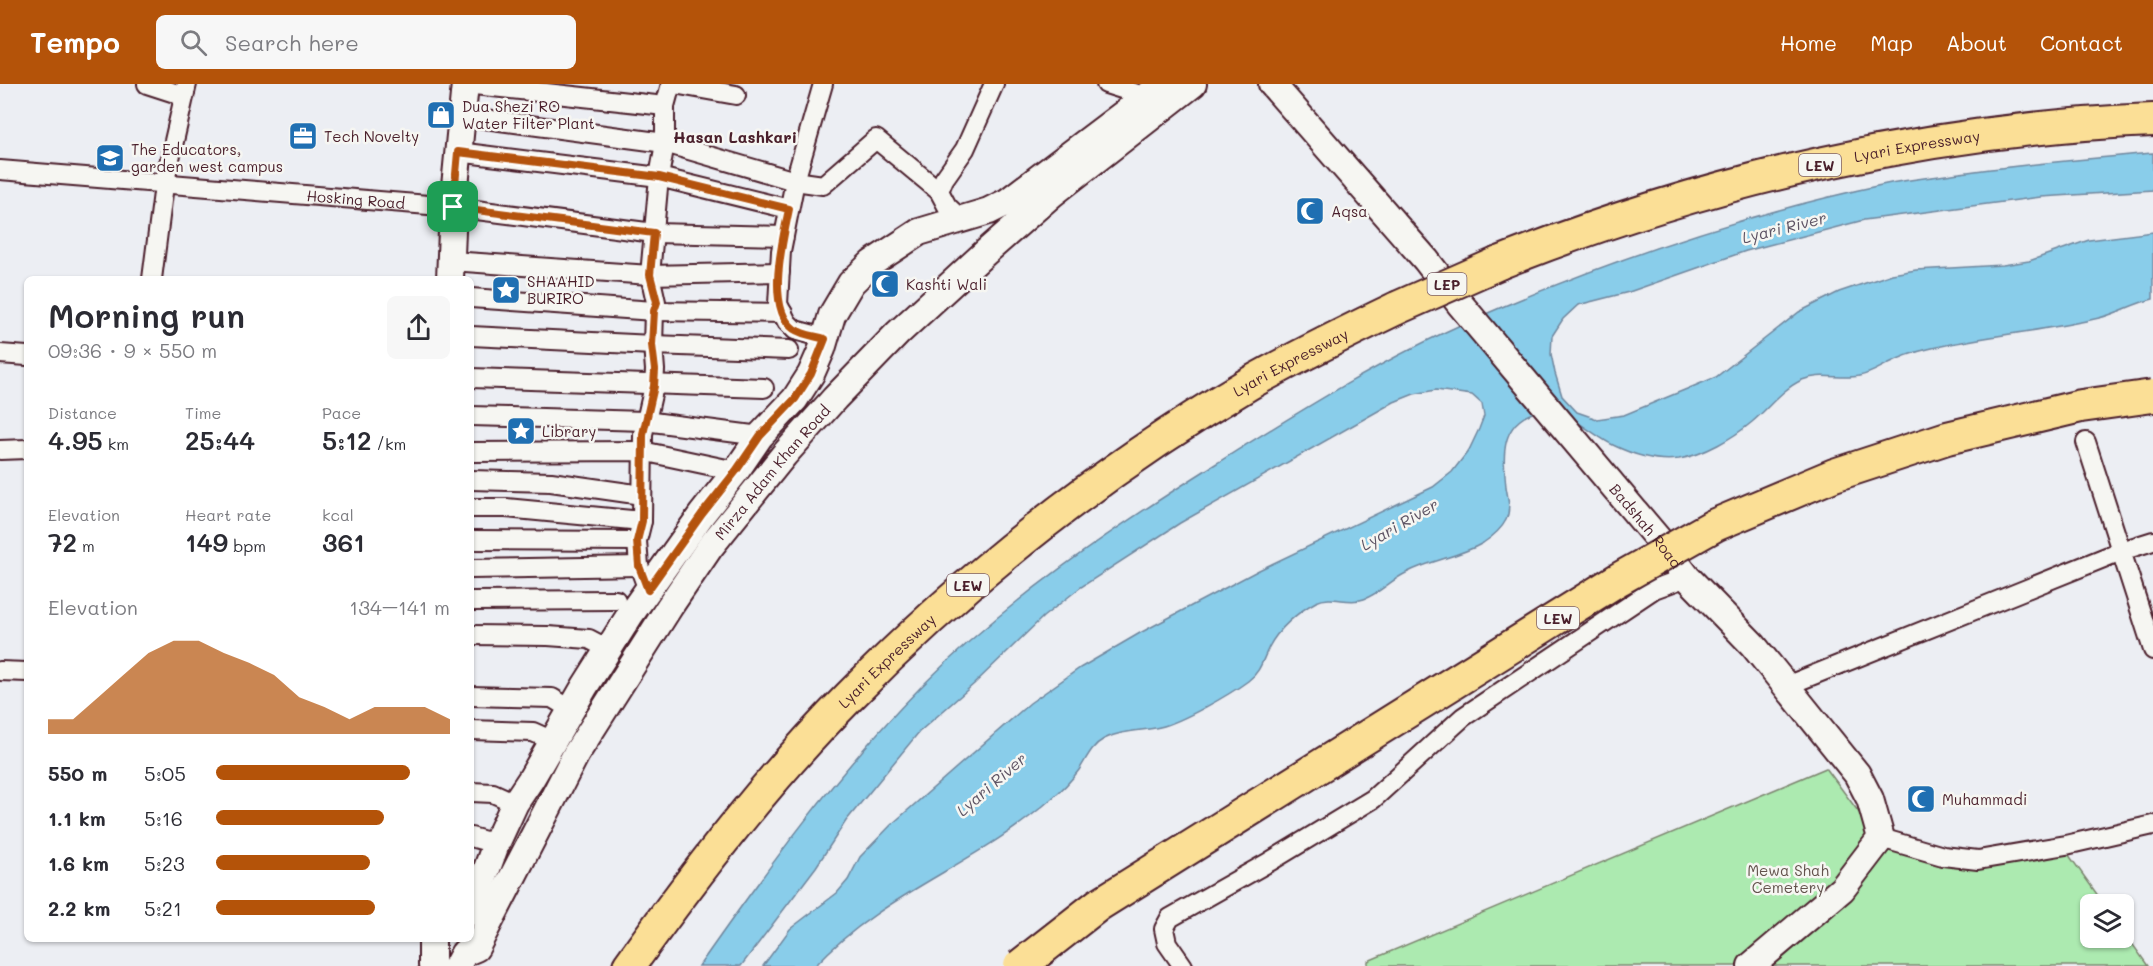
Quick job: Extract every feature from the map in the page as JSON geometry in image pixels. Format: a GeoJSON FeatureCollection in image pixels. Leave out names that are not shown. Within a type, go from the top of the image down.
{"type":"FeatureCollection","features":[{"type":"Feature","properties":{"kind":"highway","name":"Lyari Expressway"},"geometry":{"type":"LineString","coordinates":[[629,966],[696,874],[770,783],[849,697],[925,623],[977,577],[1111,474],[1205,411],[1299,357],[1396,308],[1499,262],[1604,223],[1715,190],[1772,175],[1948,140],[2066,126],[2153,120]]}},
{"type":"Feature","properties":{"kind":"highway","name":"LEW"},"geometry":{"type":"LineString","coordinates":[[1020,966],[1098,905],[1609,586],[1715,525],[1834,475],[1947,438],[2081,406],[2153,396]]}},
{"type":"Feature","properties":{"kind":"main road"},"geometry":{"type":"LineString","coordinates":[[450,270],[453,207],[465,84]]}},
{"type":"Feature","properties":{"kind":"main road","name":"Mirza Adam Khan Road"},"geometry":{"type":"LineString","coordinates":[[461,953],[476,948],[576,754],[670,606],[710,547],[784,455],[898,333],[977,260],[1052,194],[1193,84]]}},
{"type":"Feature","properties":{"kind":"main road","name":"Badshah Road"},"geometry":{"type":"LineString","coordinates":[[1272,84],[1426,260],[1687,577],[1753,645],[1857,774],[1870,799],[1881,838]]}},
{"type":"Feature","properties":{"kind":"main road","name":"Mirza Adam Khan Road"},"geometry":{"type":"LineString","coordinates":[[474,904],[496,844],[515,803],[608,650],[648,590],[760,436],[795,399],[811,374],[832,315],[851,283],[872,263],[919,232],[989,211],[1007,202],[1155,91]]}},
{"type":"Feature","properties":{"kind":"main road"},"geometry":{"type":"LineString","coordinates":[[1751,966],[1842,889],[1881,838]]}},
{"type":"Feature","properties":{"kind":"main road"},"geometry":{"type":"LineString","coordinates":[[432,942],[432,966]]}},
{"type":"Feature","properties":{"kind":"street"},"geometry":{"type":"LineString","coordinates":[[147,84],[186,90],[164,184],[152,276]]}},
{"type":"Feature","properties":{"kind":"street"},"geometry":{"type":"LineString","coordinates":[[465,84],[665,106]]}},
{"type":"Feature","properties":{"kind":"street"},"geometry":{"type":"LineString","coordinates":[[648,590],[639,566],[637,541],[642,521],[642,451],[645,421],[654,386],[652,345],[654,311],[657,302],[650,275],[659,177],[665,143],[665,106],[673,84],[736,95]]}},
{"type":"Feature","properties":{"kind":"street"},"geometry":{"type":"LineString","coordinates":[[823,84],[795,181],[780,250],[778,304],[787,322],[795,330],[825,339]]}},
{"type":"Feature","properties":{"kind":"street"},"geometry":{"type":"LineString","coordinates":[[939,190],[965,149],[994,84]]}},
{"type":"Feature","properties":{"kind":"street"},"geometry":{"type":"LineString","coordinates":[[1106,84],[1155,91]]}},
{"type":"Feature","properties":{"kind":"street"},"geometry":{"type":"LineString","coordinates":[[462,116],[665,143],[795,181],[823,185],[876,139],[939,190],[947,206],[961,219]]}},
{"type":"Feature","properties":{"kind":"street"},"geometry":{"type":"LineString","coordinates":[[458,152],[659,177],[789,209]]}},
{"type":"Feature","properties":{"kind":"street","name":"Hosking Road"},"geometry":{"type":"LineString","coordinates":[[0,170],[453,207],[654,233],[784,236]]}},
{"type":"Feature","properties":{"kind":"street"},"geometry":{"type":"LineString","coordinates":[[450,270],[650,275],[780,272]]}},
{"type":"Feature","properties":{"kind":"street"},"geometry":{"type":"LineString","coordinates":[[474,298],[654,311],[783,313]]}},
{"type":"Feature","properties":{"kind":"street"},"geometry":{"type":"LineString","coordinates":[[474,336],[789,350]]}},
{"type":"Feature","properties":{"kind":"street"},"geometry":{"type":"LineString","coordinates":[[0,354],[24,356]]}},
{"type":"Feature","properties":{"kind":"street"},"geometry":{"type":"LineString","coordinates":[[474,378],[764,388]]}},
{"type":"Feature","properties":{"kind":"street"},"geometry":{"type":"LineString","coordinates":[[474,416],[645,421],[760,436]]}},
{"type":"Feature","properties":{"kind":"street"},"geometry":{"type":"LineString","coordinates":[[2086,442],[2153,650]]}},
{"type":"Feature","properties":{"kind":"street"},"geometry":{"type":"LineString","coordinates":[[0,450],[24,449]]}},
{"type":"Feature","properties":{"kind":"street"},"geometry":{"type":"LineString","coordinates":[[474,452],[642,451],[736,471]]}},
{"type":"Feature","properties":{"kind":"street"},"geometry":{"type":"LineString","coordinates":[[474,480],[551,482],[642,495]]}},
{"type":"Feature","properties":{"kind":"street"},"geometry":{"type":"LineString","coordinates":[[474,508],[506,508],[642,521]]}},
{"type":"Feature","properties":{"kind":"street"},"geometry":{"type":"LineString","coordinates":[[474,540],[637,541]]}},
{"type":"Feature","properties":{"kind":"street"},"geometry":{"type":"LineString","coordinates":[[1786,686],[2121,551],[2153,541]]}},
{"type":"Feature","properties":{"kind":"street"},"geometry":{"type":"LineString","coordinates":[[474,569],[639,566]]}},
{"type":"Feature","properties":{"kind":"street"},"geometry":{"type":"LineString","coordinates":[[1183,966],[1167,943],[1164,928],[1170,918],[1269,862],[1372,799],[1463,717],[1654,589],[1687,577]]}},
{"type":"Feature","properties":{"kind":"street"},"geometry":{"type":"LineString","coordinates":[[474,601],[616,600]]}},
{"type":"Feature","properties":{"kind":"street"},"geometry":{"type":"LineString","coordinates":[[474,635],[589,639],[608,650]]}},
{"type":"Feature","properties":{"kind":"street"},"geometry":{"type":"LineString","coordinates":[[0,671],[24,672]]}},
{"type":"Feature","properties":{"kind":"street"},"geometry":{"type":"LineString","coordinates":[[474,696],[552,698],[572,710]]}},
{"type":"Feature","properties":{"kind":"street"},"geometry":{"type":"LineString","coordinates":[[474,730],[533,732],[553,741]]}},
{"type":"Feature","properties":{"kind":"street"},"geometry":{"type":"LineString","coordinates":[[474,792],[493,793],[515,803]]}},
{"type":"Feature","properties":{"kind":"street"},"geometry":{"type":"LineString","coordinates":[[1881,838],[1943,856],[1978,860],[2066,845],[2153,825]]}},
{"type":"Feature","properties":{"kind":"street"},"geometry":{"type":"LineString","coordinates":[[474,838],[496,844]]}},
{"type":"Feature","properties":{"kind":"green space","name":"Mewa Shah Cemetery"},"geometry":{"type":"Polygon","coordinates":[[[1826,768],[1866,822],[1867,840],[1974,868],[2066,851],[2097,894],[2080,894],[2080,948],[2134,948],[2134,946],[2148,966],[1368,966],[1368,961],[1826,768]]]}},
{"type":"Feature","properties":{"kind":"water","name":"Lyari River"},"geometry":{"type":"Polygon","coordinates":[[[2153,153],[2153,190],[2041,197],[1864,220],[1746,251],[1629,292],[1578,305],[1563,319],[1552,336],[1551,354],[1562,396],[1577,412],[1597,419],[1624,415],[1716,377],[1799,312],[1839,292],[1892,274],[2029,261],[2089,240],[2153,232],[2153,299],[2106,316],[2078,323],[1923,350],[1863,375],[1816,377],[1802,380],[1788,388],[1736,434],[1708,450],[1689,457],[1663,460],[1631,453],[1555,412],[1545,410],[1524,417],[1515,424],[1506,442],[1504,463],[1509,504],[1508,516],[1499,530],[1486,541],[1464,552],[1406,573],[1364,599],[1352,601],[1328,599],[1309,606],[1296,615],[1278,634],[1256,673],[1240,687],[1180,720],[1104,739],[1092,749],[1066,786],[1022,823],[869,919],[815,966],[763,966],[790,929],[837,893],[848,880],[860,857],[891,825],[1030,703],[1080,668],[1140,633],[1259,570],[1433,487],[1452,472],[1469,450],[1484,416],[1482,404],[1472,395],[1436,390],[1414,394],[1394,402],[1180,523],[1081,587],[1043,617],[974,684],[919,732],[846,821],[816,867],[741,966],[699,966],[777,858],[832,787],[889,720],[954,655],[1025,595],[1100,540],[1248,443],[1375,368],[1474,319],[1575,278],[1677,241],[1780,210],[1908,180],[2024,165],[2153,153]]]}},
{"type":"Feature","properties":{"kind":"place","name":"Dua Shezi RO Water Filter Plant"},"geometry":{"type":"Point","coordinates":[441,115]}},
{"type":"Feature","properties":{"kind":"place","name":"Tech Novelty"},"geometry":{"type":"Point","coordinates":[303,136]}},
{"type":"Feature","properties":{"kind":"place","name":"The Educators, garden west campus"},"geometry":{"type":"Point","coordinates":[110,158]}},
{"type":"Feature","properties":{"kind":"place","name":"Aqsa"},"geometry":{"type":"Point","coordinates":[1310,211]}},
{"type":"Feature","properties":{"kind":"place","name":"Kashti Wali"},"geometry":{"type":"Point","coordinates":[885,284]}},
{"type":"Feature","properties":{"kind":"place","name":"SHAAHID BURIRO"},"geometry":{"type":"Point","coordinates":[506,290]}},
{"type":"Feature","properties":{"kind":"place","name":"Library"},"geometry":{"type":"Point","coordinates":[521,431]}},
{"type":"Feature","properties":{"kind":"place","name":"Muhammadi"},"geometry":{"type":"Point","coordinates":[1921,799]}},
{"type":"Feature","properties":{"kind":"district","name":"Hasan Lashkari"},"geometry":{"type":"Point","coordinates":[735,136]}},
{"type":"Feature","properties":{"kind":"route"},"geometry":{"type":"LineString","coordinates":[[458,152],[659,177],[789,209],[780,250],[778,304],[787,322],[795,330],[825,339],[822,349],[811,374],[795,399],[760,436],[648,590],[639,566],[637,541],[642,521],[643,434],[654,386],[655,370],[652,345],[654,311],[657,302],[650,275],[654,233],[453,207],[458,152]]}}]}
